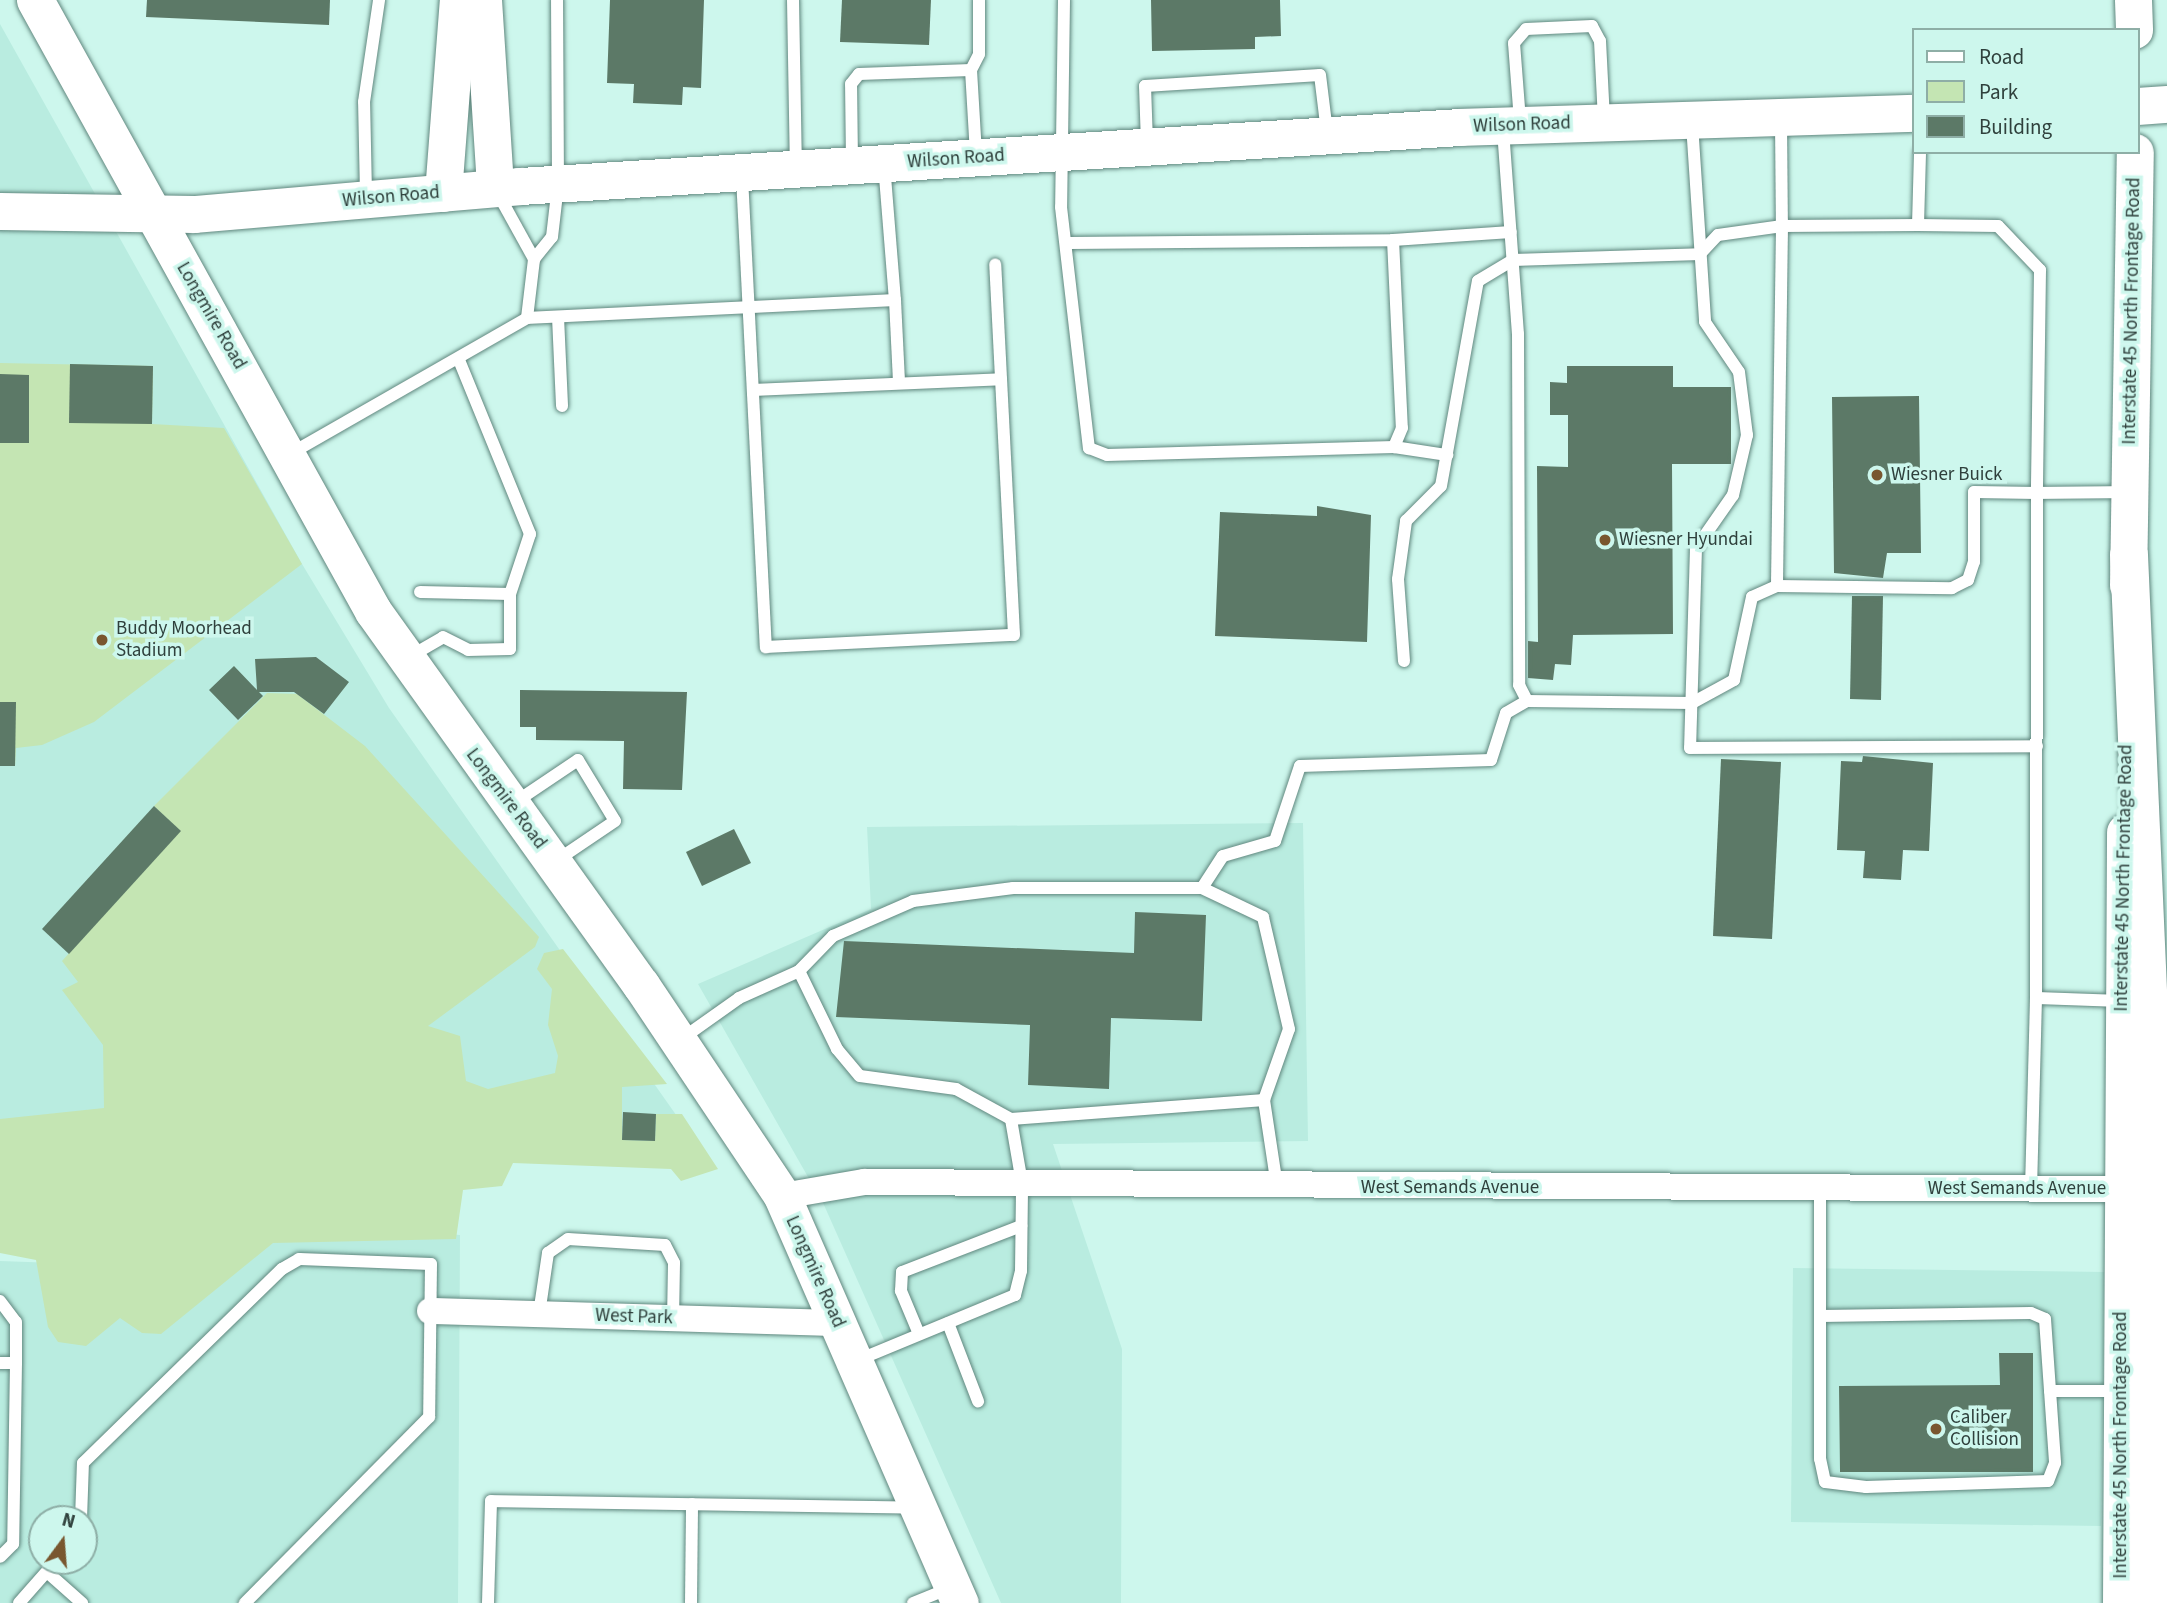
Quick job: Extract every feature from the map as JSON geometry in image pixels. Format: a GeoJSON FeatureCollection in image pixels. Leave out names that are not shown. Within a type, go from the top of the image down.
{"type":"FeatureCollection","features":[{"type":"Feature","properties":{"kind":"highway"},"geometry":{"type":"LineString","coordinates":[[2129,555],[2150,1028],[2141,1599]]}},
{"type":"Feature","properties":{"kind":"main road","name":"Longmire Road"},"geometry":{"type":"LineString","coordinates":[[35,0],[152,215],[405,660],[680,1040],[782,1196],[957,1595]]}},
{"type":"Feature","properties":{"kind":"main road"},"geometry":{"type":"LineString","coordinates":[[443,193],[458,0]]}},
{"type":"Feature","properties":{"kind":"main road"},"geometry":{"type":"LineString","coordinates":[[483,0],[495,188]]}},
{"type":"Feature","properties":{"kind":"main road"},"geometry":{"type":"LineString","coordinates":[[2133,0],[2134,28]]}},
{"type":"Feature","properties":{"kind":"main road","name":"Wilson Road"},"geometry":{"type":"LineString","coordinates":[[0,211],[152,215],[495,188],[1511,125],[1912,113]]}},
{"type":"Feature","properties":{"kind":"main road","name":"Interstate 45 North Frontage Road"},"geometry":{"type":"LineString","coordinates":[[2135,154],[2120,1189],[2120,1391],[2141,1599]]}},
{"type":"Feature","properties":{"kind":"street","name":"West Semands Avenue"},"geometry":{"type":"LineString","coordinates":[[782,1196],[839,1184],[1022,1183],[2120,1189]]}},
{"type":"Feature","properties":{"kind":"street","name":"West Park"},"geometry":{"type":"LineString","coordinates":[[430,1311],[838,1323]]}},
{"type":"Feature","properties":{"kind":"lane"},"geometry":{"type":"LineString","coordinates":[[366,199],[364,102],[379,0]]}},
{"type":"Feature","properties":{"kind":"lane"},"geometry":{"type":"LineString","coordinates":[[527,318],[534,259],[551,237],[558,185],[557,0]]}},
{"type":"Feature","properties":{"kind":"lane"},"geometry":{"type":"LineString","coordinates":[[793,0],[796,169]]}},
{"type":"Feature","properties":{"kind":"lane"},"geometry":{"type":"LineString","coordinates":[[976,158],[971,70],[979,54],[979,0]]}},
{"type":"Feature","properties":{"kind":"lane"},"geometry":{"type":"LineString","coordinates":[[1064,0],[1061,207],[1069,243],[1089,448],[1107,455],[1394,447],[1447,455]]}},
{"type":"Feature","properties":{"kind":"lane"},"geometry":{"type":"LineString","coordinates":[[1527,701],[1519,685],[1511,232],[1514,43],[1526,29],[1592,26],[1600,41],[1605,123]]}},
{"type":"Feature","properties":{"kind":"lane"},"geometry":{"type":"LineString","coordinates":[[899,383],[895,300],[851,84],[859,74],[971,70]]}},
{"type":"Feature","properties":{"kind":"lane"},"geometry":{"type":"LineString","coordinates":[[1147,147],[1145,86],[1320,75],[1327,136]]}},
{"type":"Feature","properties":{"kind":"lane"},"geometry":{"type":"LineString","coordinates":[[1777,586],[1783,226],[1781,117]]}},
{"type":"Feature","properties":{"kind":"lane"},"geometry":{"type":"LineString","coordinates":[[1692,120],[1705,322],[1739,372],[1747,435],[1733,495],[1696,548],[1690,748],[2037,746]]}},
{"type":"Feature","properties":{"kind":"lane"},"geometry":{"type":"LineString","coordinates":[[1918,225],[1920,154]]}},
{"type":"Feature","properties":{"kind":"lane"},"geometry":{"type":"LineString","coordinates":[[741,173],[766,647],[1014,635],[995,264]]}},
{"type":"Feature","properties":{"kind":"lane"},"geometry":{"type":"LineString","coordinates":[[495,188],[534,259]]}},
{"type":"Feature","properties":{"kind":"lane"},"geometry":{"type":"LineString","coordinates":[[1404,662],[1398,579],[1406,521],[1441,486],[1478,281],[1513,260],[1700,254],[1718,235],[1783,226],[1998,226],[2040,270],[2036,998],[2031,1189]]}},
{"type":"Feature","properties":{"kind":"lane"},"geometry":{"type":"LineString","coordinates":[[1069,243],[1393,240],[1511,232]]}},
{"type":"Feature","properties":{"kind":"lane"},"geometry":{"type":"LineString","coordinates":[[1393,240],[1402,428],[1394,447]]}},
{"type":"Feature","properties":{"kind":"lane"},"geometry":{"type":"LineString","coordinates":[[288,455],[459,360],[527,318],[895,300]]}},
{"type":"Feature","properties":{"kind":"lane"},"geometry":{"type":"LineString","coordinates":[[558,317],[562,406]]}},
{"type":"Feature","properties":{"kind":"lane"},"geometry":{"type":"LineString","coordinates":[[405,660],[443,637],[468,650],[510,649],[510,594],[530,534],[459,360]]}},
{"type":"Feature","properties":{"kind":"lane"},"geometry":{"type":"LineString","coordinates":[[753,390],[1001,379]]}},
{"type":"Feature","properties":{"kind":"lane"},"geometry":{"type":"LineString","coordinates":[[1202,888],[1223,856],[1275,841],[1300,766],[1491,760],[1506,713],[1527,701],[1692,703],[1734,680],[1752,597],[1777,586],[1952,588],[1968,580],[1974,562],[1974,492],[2130,492]]}},
{"type":"Feature","properties":{"kind":"lane"},"geometry":{"type":"LineString","coordinates":[[420,592],[510,594]]}},
{"type":"Feature","properties":{"kind":"lane"},"geometry":{"type":"LineString","coordinates":[[511,805],[578,760],[615,821],[554,863]]}},
{"type":"Feature","properties":{"kind":"lane"},"geometry":{"type":"LineString","coordinates":[[680,1040],[739,998],[799,971],[833,936],[913,901],[1013,888],[1202,888],[1263,916],[1289,1029],[1264,1101],[1277,1186]]}},
{"type":"Feature","properties":{"kind":"lane"},"geometry":{"type":"LineString","coordinates":[[799,971],[837,1049],[860,1076],[956,1089],[1011,1119],[1264,1101]]}},
{"type":"Feature","properties":{"kind":"lane"},"geometry":{"type":"LineString","coordinates":[[2036,998],[2123,1001]]}},
{"type":"Feature","properties":{"kind":"lane"},"geometry":{"type":"LineString","coordinates":[[855,1362],[1015,1295],[1022,1183],[1011,1119]]}},
{"type":"Feature","properties":{"kind":"lane"},"geometry":{"type":"LineString","coordinates":[[1820,1189],[1820,1316],[1820,1459],[1825,1482],[1836,1486],[2048,1481],[2055,1463],[2046,1319],[2031,1313],[1820,1316]]}},
{"type":"Feature","properties":{"kind":"lane"},"geometry":{"type":"LineString","coordinates":[[919,1335],[901,1291],[902,1272],[1021,1226]]}},
{"type":"Feature","properties":{"kind":"lane"},"geometry":{"type":"LineString","coordinates":[[539,1314],[548,1253],[568,1239],[665,1245],[674,1263],[674,1318]]}},
{"type":"Feature","properties":{"kind":"lane"},"geometry":{"type":"LineString","coordinates":[[82,1505],[83,1463],[282,1269],[299,1259],[431,1264],[429,1417],[245,1603]]}},
{"type":"Feature","properties":{"kind":"lane"},"geometry":{"type":"LineString","coordinates":[[0,1301],[16,1322],[13,1544],[0,1557]]}},
{"type":"Feature","properties":{"kind":"lane"},"geometry":{"type":"LineString","coordinates":[[948,1323],[978,1401]]}},
{"type":"Feature","properties":{"kind":"lane"},"geometry":{"type":"LineString","coordinates":[[0,1363],[16,1363]]}},
{"type":"Feature","properties":{"kind":"lane"},"geometry":{"type":"LineString","coordinates":[[2050,1391],[2120,1391]]}},
{"type":"Feature","properties":{"kind":"lane"},"geometry":{"type":"LineString","coordinates":[[488,1603],[491,1502],[919,1508]]}},
{"type":"Feature","properties":{"kind":"lane"},"geometry":{"type":"LineString","coordinates":[[691,1603],[692,1504]]}},
{"type":"Feature","properties":{"kind":"lane"},"geometry":{"type":"LineString","coordinates":[[19,1603],[44,1575]]}},
{"type":"Feature","properties":{"kind":"lane"},"geometry":{"type":"LineString","coordinates":[[56,1575],[68,1598],[82,1603]]}},
{"type":"Feature","properties":{"kind":"lane"},"geometry":{"type":"LineString","coordinates":[[913,1603],[957,1595]]}},
{"type":"Feature","properties":{"kind":"shaded area"},"geometry":{"type":"Polygon","coordinates":[[[0,24],[302,564],[389,708],[710,1163],[0,1140],[0,24]]]}},
{"type":"Feature","properties":{"kind":"shaded area"},"geometry":{"type":"Polygon","coordinates":[[[1303,823],[1308,1141],[1053,1144],[1122,1349],[1121,1603],[1001,1603],[824,1205],[698,984],[871,909],[867,827],[1303,823]]]}},
{"type":"Feature","properties":{"kind":"shaded area"},"geometry":{"type":"Polygon","coordinates":[[[287,1221],[460,1235],[458,1603],[0,1603],[0,1261],[56,1263],[287,1221]]]}},
{"type":"Feature","properties":{"kind":"shaded area"},"geometry":{"type":"Polygon","coordinates":[[[1793,1268],[2104,1272],[2101,1526],[1791,1522],[1793,1268]]]}},
{"type":"Feature","properties":{"kind":"green space","name":"Buddy Moorhead Stadium"},"geometry":{"type":"Polygon","coordinates":[[[0,363],[153,366],[152,424],[224,428],[302,564],[94,722],[42,745],[16,748],[15,766],[0,766],[0,363]]]}},
{"type":"Feature","properties":{"kind":"green space"},"geometry":{"type":"Polygon","coordinates":[[[267,693],[297,694],[365,746],[539,937],[535,947],[428,1026],[460,1036],[466,1081],[488,1089],[555,1073],[558,1056],[548,1025],[552,989],[537,969],[544,953],[563,949],[667,1084],[622,1087],[622,1140],[655,1141],[656,1114],[682,1114],[718,1169],[681,1181],[671,1169],[513,1163],[502,1186],[463,1190],[456,1239],[273,1243],[161,1334],[142,1333],[120,1318],[86,1346],[58,1342],[48,1327],[36,1260],[0,1253],[0,1119],[104,1108],[103,1045],[62,990],[78,982],[62,961],[180,831],[154,806],[267,693]]]}},
{"type":"Feature","properties":{"kind":"building"},"geometry":{"type":"Polygon","coordinates":[[[147,0],[330,0],[329,25],[146,17],[147,0]]]}},
{"type":"Feature","properties":{"kind":"building"},"geometry":{"type":"Polygon","coordinates":[[[610,0],[704,0],[701,88],[683,87],[682,105],[633,103],[634,84],[607,83],[610,0]]]}},
{"type":"Feature","properties":{"kind":"building"},"geometry":{"type":"Polygon","coordinates":[[[842,0],[931,0],[929,45],[840,42],[842,0]]]}},
{"type":"Feature","properties":{"kind":"building"},"geometry":{"type":"Polygon","coordinates":[[[1151,0],[1280,0],[1281,36],[1255,37],[1255,49],[1152,51],[1151,0]]]}},
{"type":"Feature","properties":{"kind":"building"},"geometry":{"type":"Polygon","coordinates":[[[70,364],[153,366],[152,424],[69,423],[70,364]]]}},
{"type":"Feature","properties":{"kind":"building","name":"Wiesner Hyundai"},"geometry":{"type":"Polygon","coordinates":[[[1567,366],[1673,366],[1673,387],[1731,387],[1731,464],[1672,464],[1673,634],[1573,635],[1571,665],[1555,664],[1553,680],[1528,678],[1528,641],[1538,642],[1537,466],[1568,467],[1568,415],[1550,415],[1550,382],[1567,383],[1567,366]]]}},
{"type":"Feature","properties":{"kind":"building"},"geometry":{"type":"Polygon","coordinates":[[[0,374],[29,375],[29,443],[0,443],[0,374]]]}},
{"type":"Feature","properties":{"kind":"building","name":"Wiesner Buick"},"geometry":{"type":"Polygon","coordinates":[[[1919,396],[1921,553],[1887,553],[1883,578],[1834,573],[1832,397],[1919,396]]]}},
{"type":"Feature","properties":{"kind":"building"},"geometry":{"type":"Polygon","coordinates":[[[1317,506],[1371,515],[1367,642],[1215,636],[1220,512],[1317,516],[1317,506]]]}},
{"type":"Feature","properties":{"kind":"building"},"geometry":{"type":"Polygon","coordinates":[[[1852,596],[1883,596],[1881,700],[1850,699],[1852,596]]]}},
{"type":"Feature","properties":{"kind":"building"},"geometry":{"type":"Polygon","coordinates":[[[316,657],[349,682],[324,714],[294,692],[259,692],[263,696],[238,720],[209,690],[234,666],[257,690],[255,659],[316,657]]]}},
{"type":"Feature","properties":{"kind":"building"},"geometry":{"type":"Polygon","coordinates":[[[520,690],[687,692],[682,790],[623,789],[624,741],[536,740],[536,727],[520,727],[520,690]]]}},
{"type":"Feature","properties":{"kind":"building"},"geometry":{"type":"Polygon","coordinates":[[[0,702],[16,702],[15,766],[0,766],[0,702]]]}},
{"type":"Feature","properties":{"kind":"building"},"geometry":{"type":"Polygon","coordinates":[[[1863,756],[1933,763],[1929,851],[1903,850],[1901,880],[1863,878],[1865,851],[1837,850],[1841,761],[1862,762],[1863,756]]]}},
{"type":"Feature","properties":{"kind":"building"},"geometry":{"type":"Polygon","coordinates":[[[1721,759],[1781,762],[1772,939],[1713,936],[1721,759]]]}},
{"type":"Feature","properties":{"kind":"building"},"geometry":{"type":"Polygon","coordinates":[[[154,806],[181,831],[69,954],[42,929],[154,806]]]}},
{"type":"Feature","properties":{"kind":"building"},"geometry":{"type":"Polygon","coordinates":[[[734,829],[751,863],[702,886],[686,852],[734,829]]]}},
{"type":"Feature","properties":{"kind":"building"},"geometry":{"type":"Polygon","coordinates":[[[1135,912],[1206,915],[1202,1021],[1111,1018],[1109,1089],[1028,1085],[1030,1025],[836,1017],[844,941],[1134,953],[1135,912]]]}},
{"type":"Feature","properties":{"kind":"building"},"geometry":{"type":"Polygon","coordinates":[[[623,1112],[656,1114],[655,1141],[622,1140],[623,1112]]]}},
{"type":"Feature","properties":{"kind":"building","name":"Caliber Collision"},"geometry":{"type":"Polygon","coordinates":[[[1999,1353],[2033,1353],[2033,1472],[1840,1472],[1839,1386],[2000,1385],[1999,1353]]]}},
{"type":"Feature","properties":{"kind":"place","name":"Wiesner Buick"},"geometry":{"type":"Point","coordinates":[1877,475]}},
{"type":"Feature","properties":{"kind":"place","name":"Wiesner Hyundai"},"geometry":{"type":"Point","coordinates":[1605,540]}},
{"type":"Feature","properties":{"kind":"place","name":"Buddy Moorhead Stadium"},"geometry":{"type":"Point","coordinates":[102,640]}},
{"type":"Feature","properties":{"kind":"place","name":"Caliber Collision"},"geometry":{"type":"Point","coordinates":[1936,1429]}}]}
